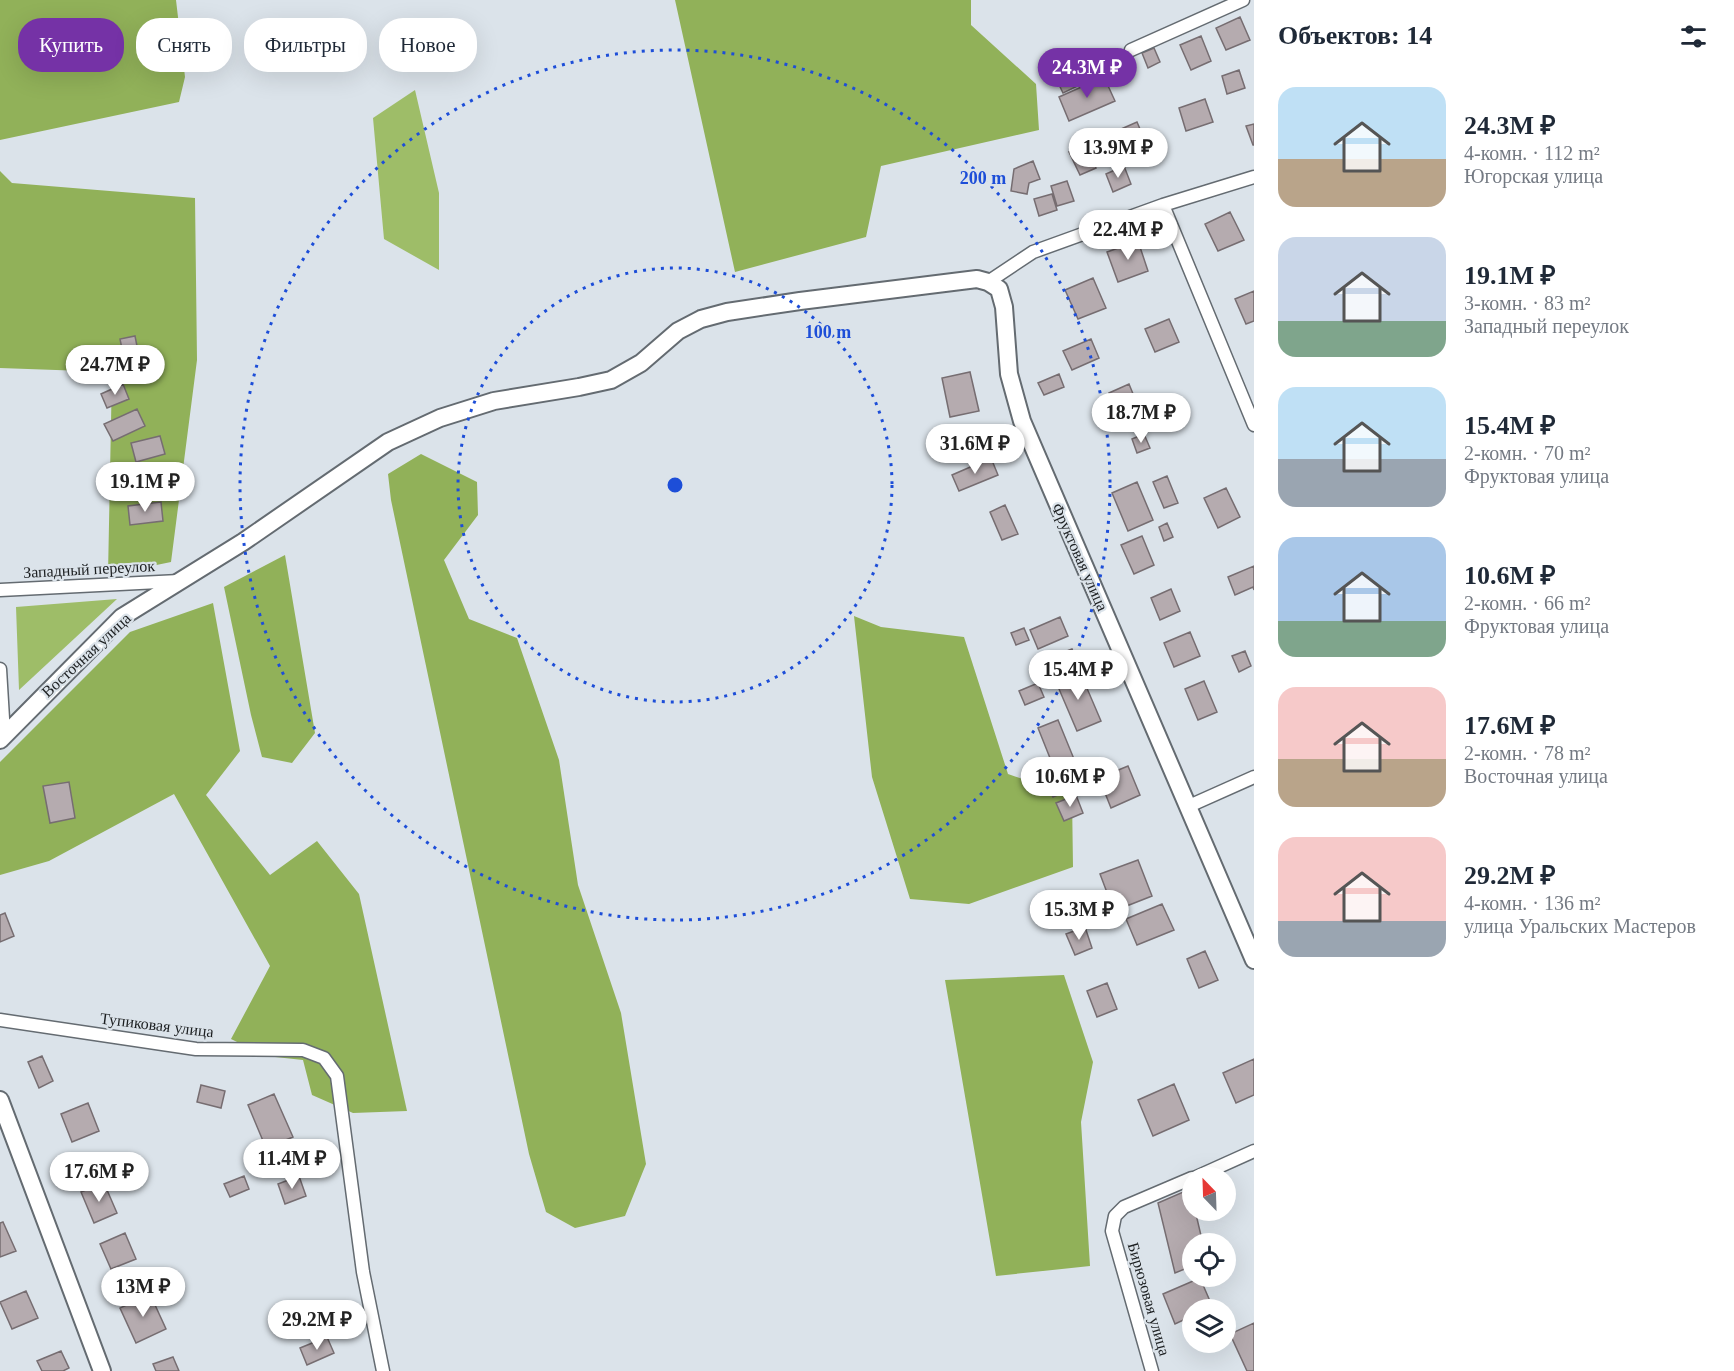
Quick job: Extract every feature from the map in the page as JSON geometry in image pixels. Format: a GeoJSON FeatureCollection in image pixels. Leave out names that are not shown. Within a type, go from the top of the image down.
{"type":"FeatureCollection","features":[{"type":"Feature","properties":{"kind":"street"},"geometry":{"type":"LineString","coordinates":[[1131,50],[1244,0]]}},
{"type":"Feature","properties":{"kind":"street"},"geometry":{"type":"LineString","coordinates":[[988,282],[1034,252],[1163,205],[1254,177]]}},
{"type":"Feature","properties":{"kind":"street"},"geometry":{"type":"LineString","coordinates":[[1163,205],[1254,425]]}},
{"type":"Feature","properties":{"kind":"street","name":"Восточная улица"},"geometry":{"type":"LineString","coordinates":[[2,738],[122,618],[243,542],[388,442],[440,418],[494,401],[611,380],[641,363],[678,331],[701,319],[727,312],[957,281],[977,279],[988,282]]}},
{"type":"Feature","properties":{"kind":"street","name":"Фруктовая улица"},"geometry":{"type":"LineString","coordinates":[[988,282],[999,289],[1004,307],[1009,374],[1022,421],[1254,960]]}},
{"type":"Feature","properties":{"kind":"street","name":"Западный переулок"},"geometry":{"type":"LineString","coordinates":[[0,590],[180,581]]}},
{"type":"Feature","properties":{"kind":"street"},"geometry":{"type":"LineString","coordinates":[[0,669],[2,738]]}},
{"type":"Feature","properties":{"kind":"street"},"geometry":{"type":"LineString","coordinates":[[1189,806],[1254,777]]}},
{"type":"Feature","properties":{"kind":"street","name":"Тупиковая улица"},"geometry":{"type":"LineString","coordinates":[[0,1020],[196,1049],[303,1050],[324,1058],[337,1076],[363,1272],[383,1371]]}},
{"type":"Feature","properties":{"kind":"street"},"geometry":{"type":"LineString","coordinates":[[0,1100],[102,1371]]}},
{"type":"Feature","properties":{"kind":"street","name":"Бирюзовая улица"},"geometry":{"type":"LineString","coordinates":[[1218,1167],[1254,1151]]}},
{"type":"Feature","properties":{"kind":"street","name":"Бирюзовая улица"},"geometry":{"type":"LineString","coordinates":[[1152,1371],[1112,1231],[1115,1216],[1124,1207],[1182,1183]]}},
{"type":"Feature","properties":{"kind":"green space"},"geometry":{"type":"Polygon","coordinates":[[[0,0],[176,0],[178,18],[136,18],[136,72],[184,72],[179,102],[0,140],[0,0]]]}},
{"type":"Feature","properties":{"kind":"green space"},"geometry":{"type":"Polygon","coordinates":[[[675,0],[971,0],[971,25],[1036,84],[1039,130],[881,166],[866,237],[735,272],[675,0]]]}},
{"type":"Feature","properties":{"kind":"green space"},"geometry":{"type":"Polygon","coordinates":[[[415,90],[439,193],[439,270],[384,239],[373,118],[415,90]]]}},
{"type":"Feature","properties":{"kind":"green space"},"geometry":{"type":"Polygon","coordinates":[[[0,171],[12,183],[195,198],[197,360],[171,562],[108,575],[112,372],[0,368],[0,171]]]}},
{"type":"Feature","properties":{"kind":"green space"},"geometry":{"type":"Polygon","coordinates":[[[421,454],[477,482],[478,515],[444,560],[469,619],[517,638],[559,760],[578,885],[621,1013],[646,1164],[625,1216],[575,1228],[546,1212],[529,1154],[391,500],[388,474],[421,454]]]}},
{"type":"Feature","properties":{"kind":"green space"},"geometry":{"type":"Polygon","coordinates":[[[285,555],[315,733],[292,763],[262,757],[224,587],[285,555]]]}},
{"type":"Feature","properties":{"kind":"green space"},"geometry":{"type":"Polygon","coordinates":[[[117,599],[19,690],[16,607],[117,599]]]}},
{"type":"Feature","properties":{"kind":"green space"},"geometry":{"type":"Polygon","coordinates":[[[213,603],[240,751],[206,795],[270,875],[317,841],[359,894],[407,1111],[353,1113],[312,1095],[303,1060],[266,1056],[231,1039],[270,966],[174,794],[49,861],[0,875],[0,762],[130,632],[213,603]]]}},
{"type":"Feature","properties":{"kind":"green space"},"geometry":{"type":"Polygon","coordinates":[[[854,616],[881,627],[964,637],[1008,774],[1072,796],[1073,867],[969,904],[910,899],[872,777],[854,616]]]}},
{"type":"Feature","properties":{"kind":"green space"},"geometry":{"type":"Polygon","coordinates":[[[1064,975],[1093,1062],[1081,1122],[1090,1266],[996,1276],[945,980],[1064,975]]]}},
{"type":"Feature","properties":{"kind":"building"},"geometry":{"type":"Polygon","coordinates":[[[1240,17],[1250,40],[1226,50],[1216,28],[1240,17]]]}},
{"type":"Feature","properties":{"kind":"building"},"geometry":{"type":"Polygon","coordinates":[[[1201,36],[1211,61],[1191,70],[1180,45],[1201,36]]]}},
{"type":"Feature","properties":{"kind":"building"},"geometry":{"type":"Polygon","coordinates":[[[1154,48],[1160,62],[1148,68],[1142,53],[1154,48]]]}},
{"type":"Feature","properties":{"kind":"building"},"geometry":{"type":"Polygon","coordinates":[[[1078,63],[1086,82],[1063,93],[1054,74],[1078,63]]]}},
{"type":"Feature","properties":{"kind":"building"},"geometry":{"type":"Polygon","coordinates":[[[1239,70],[1245,88],[1227,94],[1222,76],[1239,70]]]}},
{"type":"Feature","properties":{"kind":"building"},"geometry":{"type":"Polygon","coordinates":[[[1104,77],[1115,101],[1069,121],[1059,97],[1104,77]]]}},
{"type":"Feature","properties":{"kind":"building"},"geometry":{"type":"Polygon","coordinates":[[[1205,99],[1213,122],[1186,131],[1179,108],[1205,99]]]}},
{"type":"Feature","properties":{"kind":"building"},"geometry":{"type":"Polygon","coordinates":[[[1137,122],[1149,150],[1131,158],[1119,130],[1137,122]]]}},
{"type":"Feature","properties":{"kind":"building"},"geometry":{"type":"Polygon","coordinates":[[[1254,124],[1254,145],[1253,145],[1246,126],[1254,124]]]}},
{"type":"Feature","properties":{"kind":"building"},"geometry":{"type":"Polygon","coordinates":[[[1086,145],[1096,168],[1080,175],[1069,152],[1086,145]]]}},
{"type":"Feature","properties":{"kind":"building"},"geometry":{"type":"Polygon","coordinates":[[[1033,161],[1040,179],[1029,183],[1027,194],[1011,191],[1014,169],[1033,161]]]}},
{"type":"Feature","properties":{"kind":"building"},"geometry":{"type":"Polygon","coordinates":[[[1124,166],[1131,184],[1113,192],[1106,174],[1124,166]]]}},
{"type":"Feature","properties":{"kind":"building"},"geometry":{"type":"Polygon","coordinates":[[[1067,181],[1074,201],[1057,206],[1051,186],[1067,181]]]}},
{"type":"Feature","properties":{"kind":"building"},"geometry":{"type":"Polygon","coordinates":[[[1052,194],[1057,210],[1039,216],[1034,199],[1052,194]]]}},
{"type":"Feature","properties":{"kind":"building"},"geometry":{"type":"Polygon","coordinates":[[[1230,212],[1244,240],[1218,251],[1205,224],[1230,212]]]}},
{"type":"Feature","properties":{"kind":"building"},"geometry":{"type":"Polygon","coordinates":[[[1138,241],[1148,271],[1118,282],[1107,252],[1138,241]]]}},
{"type":"Feature","properties":{"kind":"building"},"geometry":{"type":"Polygon","coordinates":[[[1093,278],[1106,308],[1078,319],[1065,290],[1093,278]]]}},
{"type":"Feature","properties":{"kind":"building"},"geometry":{"type":"Polygon","coordinates":[[[1254,291],[1254,321],[1246,324],[1235,299],[1254,291]]]}},
{"type":"Feature","properties":{"kind":"building"},"geometry":{"type":"Polygon","coordinates":[[[1169,319],[1179,342],[1155,352],[1145,329],[1169,319]]]}},
{"type":"Feature","properties":{"kind":"building"},"geometry":{"type":"Polygon","coordinates":[[[135,336],[139,356],[124,359],[120,339],[135,336]]]}},
{"type":"Feature","properties":{"kind":"building"},"geometry":{"type":"Polygon","coordinates":[[[1091,339],[1099,358],[1072,370],[1063,351],[1091,339]]]}},
{"type":"Feature","properties":{"kind":"building"},"geometry":{"type":"Polygon","coordinates":[[[970,372],[979,411],[950,417],[942,378],[970,372]]]}},
{"type":"Feature","properties":{"kind":"building"},"geometry":{"type":"Polygon","coordinates":[[[1059,374],[1064,387],[1044,395],[1038,383],[1059,374]]]}},
{"type":"Feature","properties":{"kind":"building"},"geometry":{"type":"Polygon","coordinates":[[[123,384],[129,399],[107,408],[101,394],[123,384]]]}},
{"type":"Feature","properties":{"kind":"building"},"geometry":{"type":"Polygon","coordinates":[[[1129,384],[1140,411],[1120,420],[1109,393],[1129,384]]]}},
{"type":"Feature","properties":{"kind":"building"},"geometry":{"type":"Polygon","coordinates":[[[137,409],[145,426],[113,441],[104,424],[137,409]]]}},
{"type":"Feature","properties":{"kind":"building"},"geometry":{"type":"Polygon","coordinates":[[[1144,434],[1150,448],[1137,453],[1132,439],[1144,434]]]}},
{"type":"Feature","properties":{"kind":"building"},"geometry":{"type":"Polygon","coordinates":[[[160,436],[165,454],[136,462],[131,443],[160,436]]]}},
{"type":"Feature","properties":{"kind":"building"},"geometry":{"type":"Polygon","coordinates":[[[991,458],[998,475],[959,491],[952,475],[991,458]]]}},
{"type":"Feature","properties":{"kind":"building"},"geometry":{"type":"Polygon","coordinates":[[[1167,476],[1178,503],[1164,508],[1153,482],[1167,476]]]}},
{"type":"Feature","properties":{"kind":"building"},"geometry":{"type":"Polygon","coordinates":[[[1137,482],[1153,520],[1128,531],[1112,493],[1137,482]]]}},
{"type":"Feature","properties":{"kind":"building"},"geometry":{"type":"Polygon","coordinates":[[[1226,488],[1240,517],[1218,528],[1204,498],[1226,488]]]}},
{"type":"Feature","properties":{"kind":"building"},"geometry":{"type":"Polygon","coordinates":[[[161,502],[163,521],[130,525],[128,506],[161,502]]]}},
{"type":"Feature","properties":{"kind":"building"},"geometry":{"type":"Polygon","coordinates":[[[1005,505],[1018,534],[1002,540],[990,512],[1005,505]]]}},
{"type":"Feature","properties":{"kind":"building"},"geometry":{"type":"Polygon","coordinates":[[[1167,523],[1173,537],[1164,541],[1159,527],[1167,523]]]}},
{"type":"Feature","properties":{"kind":"building"},"geometry":{"type":"Polygon","coordinates":[[[1142,536],[1154,565],[1134,574],[1121,545],[1142,536]]]}},
{"type":"Feature","properties":{"kind":"building"},"geometry":{"type":"Polygon","coordinates":[[[1254,566],[1254,590],[1253,587],[1235,595],[1228,577],[1254,566]]]}},
{"type":"Feature","properties":{"kind":"building"},"geometry":{"type":"Polygon","coordinates":[[[1171,589],[1180,611],[1160,620],[1151,598],[1171,589]]]}},
{"type":"Feature","properties":{"kind":"building"},"geometry":{"type":"Polygon","coordinates":[[[1060,617],[1068,636],[1038,649],[1030,630],[1060,617]]]}},
{"type":"Feature","properties":{"kind":"building"},"geometry":{"type":"Polygon","coordinates":[[[1024,628],[1029,640],[1016,645],[1011,633],[1024,628]]]}},
{"type":"Feature","properties":{"kind":"building"},"geometry":{"type":"Polygon","coordinates":[[[1190,632],[1200,656],[1174,667],[1164,643],[1190,632]]]}},
{"type":"Feature","properties":{"kind":"building"},"geometry":{"type":"Polygon","coordinates":[[[1072,649],[1079,666],[1066,671],[1059,654],[1072,649]]]}},
{"type":"Feature","properties":{"kind":"building"},"geometry":{"type":"Polygon","coordinates":[[[1245,651],[1251,666],[1239,672],[1232,656],[1245,651]]]}},
{"type":"Feature","properties":{"kind":"building"},"geometry":{"type":"Polygon","coordinates":[[[1080,672],[1101,721],[1077,731],[1056,682],[1080,672]]]}},
{"type":"Feature","properties":{"kind":"building"},"geometry":{"type":"Polygon","coordinates":[[[1204,681],[1217,712],[1198,720],[1185,689],[1204,681]]]}},
{"type":"Feature","properties":{"kind":"building"},"geometry":{"type":"Polygon","coordinates":[[[1038,683],[1044,697],[1025,705],[1019,691],[1038,683]]]}},
{"type":"Feature","properties":{"kind":"building"},"geometry":{"type":"Polygon","coordinates":[[[1058,720],[1074,759],[1054,768],[1038,728],[1058,720]]]}},
{"type":"Feature","properties":{"kind":"building"},"geometry":{"type":"Polygon","coordinates":[[[1128,766],[1140,795],[1111,808],[1099,778],[1128,766]]]}},
{"type":"Feature","properties":{"kind":"building"},"geometry":{"type":"Polygon","coordinates":[[[1066,770],[1074,788],[1053,797],[1045,779],[1066,770]]]}},
{"type":"Feature","properties":{"kind":"building"},"geometry":{"type":"Polygon","coordinates":[[[69,782],[75,818],[50,823],[43,786],[69,782]]]}},
{"type":"Feature","properties":{"kind":"building"},"geometry":{"type":"Polygon","coordinates":[[[1076,795],[1083,813],[1064,821],[1056,803],[1076,795]]]}},
{"type":"Feature","properties":{"kind":"building"},"geometry":{"type":"Polygon","coordinates":[[[1138,860],[1152,896],[1114,911],[1100,874],[1138,860]]]}},
{"type":"Feature","properties":{"kind":"building"},"geometry":{"type":"Polygon","coordinates":[[[1162,904],[1174,930],[1137,945],[1126,919],[1162,904]]]}},
{"type":"Feature","properties":{"kind":"building"},"geometry":{"type":"Polygon","coordinates":[[[5,913],[14,936],[0,942],[0,915],[5,913]]]}},
{"type":"Feature","properties":{"kind":"building"},"geometry":{"type":"Polygon","coordinates":[[[1085,927],[1092,948],[1075,955],[1066,934],[1085,927]]]}},
{"type":"Feature","properties":{"kind":"building"},"geometry":{"type":"Polygon","coordinates":[[[1205,951],[1218,980],[1199,988],[1187,959],[1205,951]]]}},
{"type":"Feature","properties":{"kind":"building"},"geometry":{"type":"Polygon","coordinates":[[[1107,983],[1117,1009],[1097,1017],[1087,991],[1107,983]]]}},
{"type":"Feature","properties":{"kind":"building"},"geometry":{"type":"Polygon","coordinates":[[[42,1056],[53,1081],[39,1088],[28,1062],[42,1056]]]}},
{"type":"Feature","properties":{"kind":"building"},"geometry":{"type":"Polygon","coordinates":[[[1254,1059],[1254,1095],[1236,1103],[1223,1073],[1254,1059]]]}},
{"type":"Feature","properties":{"kind":"building"},"geometry":{"type":"Polygon","coordinates":[[[1174,1084],[1189,1120],[1153,1136],[1138,1100],[1174,1084]]]}},
{"type":"Feature","properties":{"kind":"building"},"geometry":{"type":"Polygon","coordinates":[[[201,1085],[225,1091],[221,1108],[197,1102],[201,1085]]]}},
{"type":"Feature","properties":{"kind":"building"},"geometry":{"type":"Polygon","coordinates":[[[274,1094],[293,1137],[266,1148],[248,1105],[274,1094]]]}},
{"type":"Feature","properties":{"kind":"building"},"geometry":{"type":"Polygon","coordinates":[[[88,1103],[99,1131],[72,1142],[61,1114],[88,1103]]]}},
{"type":"Feature","properties":{"kind":"building"},"geometry":{"type":"Polygon","coordinates":[[[244,1176],[249,1189],[230,1197],[224,1184],[244,1176]]]}},
{"type":"Feature","properties":{"kind":"building"},"geometry":{"type":"Polygon","coordinates":[[[299,1176],[306,1196],[285,1204],[278,1184],[299,1176]]]}},
{"type":"Feature","properties":{"kind":"building"},"geometry":{"type":"Polygon","coordinates":[[[104,1183],[117,1213],[94,1223],[81,1192],[104,1183]]]}},
{"type":"Feature","properties":{"kind":"building"},"geometry":{"type":"Polygon","coordinates":[[[1182,1192],[1182,1221],[1198,1221],[1200,1233],[1182,1233],[1182,1270],[1175,1273],[1158,1203],[1182,1192]]]}},
{"type":"Feature","properties":{"kind":"building"},"geometry":{"type":"Polygon","coordinates":[[[3,1222],[16,1251],[0,1257],[0,1223],[3,1222]]]}},
{"type":"Feature","properties":{"kind":"building"},"geometry":{"type":"Polygon","coordinates":[[[125,1233],[136,1259],[111,1269],[100,1244],[125,1233]]]}},
{"type":"Feature","properties":{"kind":"building"},"geometry":{"type":"Polygon","coordinates":[[[1182,1286],[1204,1287],[1209,1299],[1182,1299],[1182,1321],[1175,1324],[1163,1294],[1182,1286]]]}},
{"type":"Feature","properties":{"kind":"building"},"geometry":{"type":"Polygon","coordinates":[[[26,1291],[38,1318],[12,1329],[0,1302],[26,1291]]]}},
{"type":"Feature","properties":{"kind":"building"},"geometry":{"type":"Polygon","coordinates":[[[150,1294],[166,1329],[136,1343],[120,1308],[150,1294]]]}},
{"type":"Feature","properties":{"kind":"building"},"geometry":{"type":"Polygon","coordinates":[[[1254,1323],[1254,1371],[1247,1371],[1236,1347],[1236,1331],[1254,1323]]]}},
{"type":"Feature","properties":{"kind":"building"},"geometry":{"type":"Polygon","coordinates":[[[327,1337],[334,1353],[307,1365],[300,1348],[327,1337]]]}},
{"type":"Feature","properties":{"kind":"building"},"geometry":{"type":"Polygon","coordinates":[[[61,1351],[69,1368],[63,1371],[42,1371],[37,1361],[61,1351]]]}},
{"type":"Feature","properties":{"kind":"building"},"geometry":{"type":"Polygon","coordinates":[[[173,1357],[179,1371],[156,1371],[153,1364],[173,1357]]]}}]}
